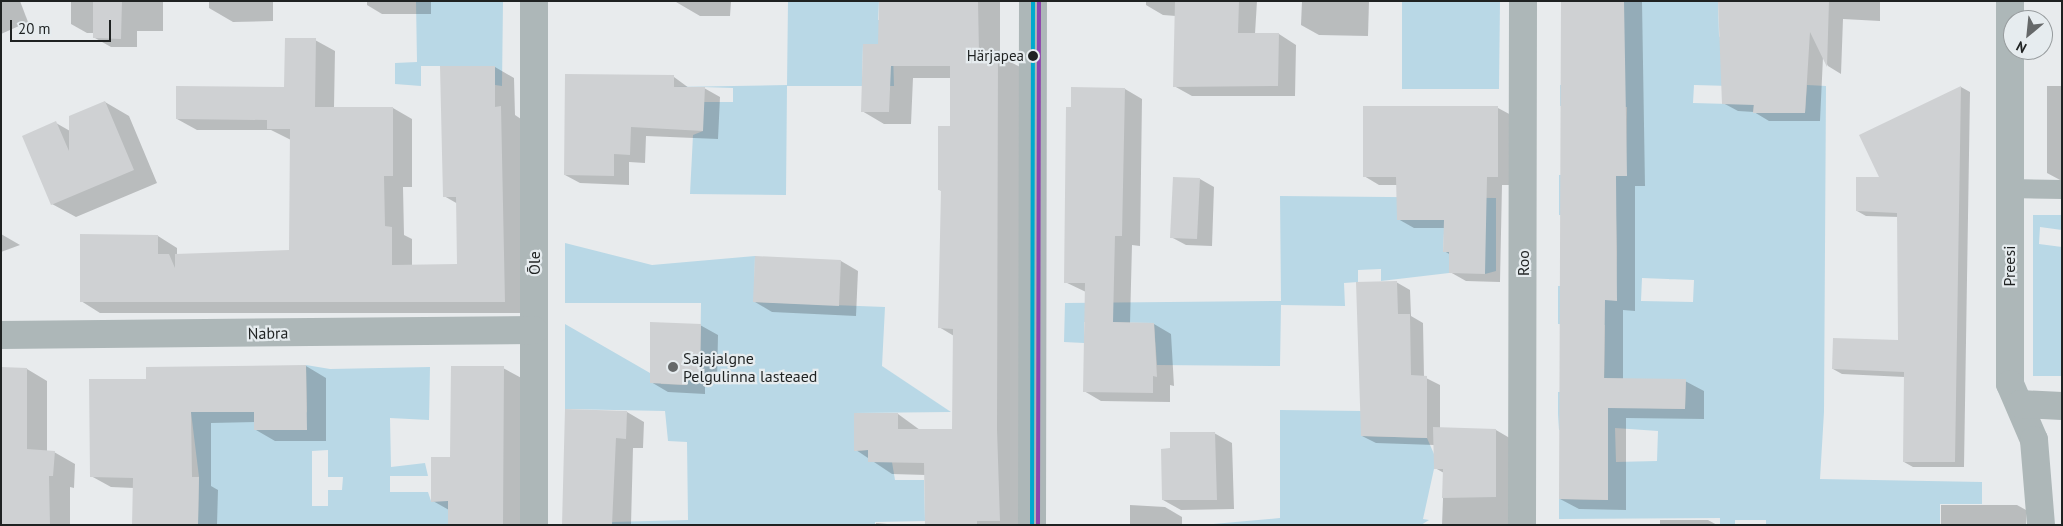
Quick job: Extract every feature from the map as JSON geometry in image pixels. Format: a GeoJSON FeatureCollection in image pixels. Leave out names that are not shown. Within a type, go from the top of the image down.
{"type":"FeatureCollection","features":[{"type":"Feature","properties":{"kind":"street","name":"Õle"},"geometry":{"type":"LineString","coordinates":[[534,1],[534,525]]}},
{"type":"Feature","properties":{"kind":"street"},"geometry":{"type":"LineString","coordinates":[[1032,525],[1033,1]]}},
{"type":"Feature","properties":{"kind":"street","name":"Roo"},"geometry":{"type":"LineString","coordinates":[[1522,525],[1523,1]]}},
{"type":"Feature","properties":{"kind":"street","name":"Preesi"},"geometry":{"type":"LineString","coordinates":[[2010,1],[2010,384],[2030,426],[2038,458],[2041,525]]}},
{"type":"Feature","properties":{"kind":"street","name":"Nabra"},"geometry":{"type":"LineString","coordinates":[[1,335],[534,330]]}},
{"type":"Feature","properties":{"kind":"street"},"geometry":{"type":"LineString","coordinates":[[2020,404],[2062,406]]}},
{"type":"Feature","properties":{"kind":"lane"},"geometry":{"type":"LineString","coordinates":[[2009,188],[2062,189]]}},
{"type":"Feature","properties":{"kind":"shaded area"},"geometry":{"type":"Polygon","coordinates":[[[416,1],[503,1],[502,86],[495,85],[495,66],[421,66],[421,86],[395,84],[395,63],[417,62],[416,1]]]}},
{"type":"Feature","properties":{"kind":"shaded area"},"geometry":{"type":"Polygon","coordinates":[[[788,1],[879,1],[878,20],[892,20],[894,86],[787,86],[786,195],[690,194],[693,135],[703,131],[673,87],[787,85],[788,1]],[[863,44],[862,82],[891,45],[863,44]],[[702,87],[702,102],[733,102],[733,88],[702,87]]]}},
{"type":"Feature","properties":{"kind":"shaded area"},"geometry":{"type":"Polygon","coordinates":[[[1402,1],[1500,1],[1499,89],[1402,89],[1402,1]]]}},
{"type":"Feature","properties":{"kind":"shaded area"},"geometry":{"type":"Polygon","coordinates":[[[1624,1],[1718,1],[1719,36],[1755,86],[1753,113],[1805,113],[1807,85],[1826,86],[1824,412],[1820,479],[1982,482],[1982,504],[1940,504],[1940,525],[1766,525],[1766,520],[1735,520],[1735,525],[1720,525],[1720,518],[1559,519],[1559,499],[1608,500],[1608,430],[1559,430],[1558,392],[1604,392],[1605,325],[1558,324],[1558,286],[1616,286],[1617,253],[1616,215],[1559,215],[1559,175],[1626,176],[1627,107],[1560,106],[1560,85],[1624,84],[1624,1]],[[1694,85],[1693,103],[1729,104],[1730,86],[1694,85]],[[1642,278],[1641,301],[1693,302],[1694,280],[1642,278]],[[1686,379],[1648,408],[1685,409],[1686,379]],[[1615,428],[1616,462],[1657,461],[1658,431],[1615,428]]]}},
{"type":"Feature","properties":{"kind":"shaded area"},"geometry":{"type":"Polygon","coordinates":[[[1280,196],[1496,198],[1496,271],[1485,274],[1444,233],[1443,252],[1449,252],[1449,273],[1381,281],[1381,269],[1358,270],[1358,282],[1344,283],[1345,306],[1281,305],[1280,366],[1157,365],[1154,323],[1084,322],[1084,343],[1064,342],[1065,303],[1281,301],[1280,196]]]}},
{"type":"Feature","properties":{"kind":"shaded area"},"geometry":{"type":"Polygon","coordinates":[[[2033,215],[2062,215],[2062,230],[2040,227],[2039,244],[2062,247],[2062,376],[2033,376],[2033,215]]]}},
{"type":"Feature","properties":{"kind":"shaded area"},"geometry":{"type":"Polygon","coordinates":[[[565,243],[652,265],[755,256],[754,302],[885,307],[882,366],[951,412],[854,413],[855,451],[868,450],[868,462],[892,462],[895,480],[924,480],[925,521],[875,522],[875,525],[612,525],[612,522],[688,520],[687,442],[668,441],[665,411],[565,409],[565,324],[650,373],[661,373],[661,384],[687,385],[688,374],[700,374],[701,303],[565,303],[565,243]]]}},
{"type":"Feature","properties":{"kind":"shaded area"},"geometry":{"type":"Polygon","coordinates":[[[306,365],[330,369],[430,367],[429,420],[390,418],[391,467],[425,463],[428,476],[390,476],[390,492],[428,492],[431,501],[448,501],[448,525],[198,525],[199,477],[191,412],[254,412],[254,430],[277,430],[307,412],[306,365]],[[328,450],[312,451],[312,506],[328,506],[328,490],[342,490],[343,477],[328,477],[328,450]]]}},
{"type":"Feature","properties":{"kind":"shaded area"},"geometry":{"type":"Polygon","coordinates":[[[1280,410],[1362,411],[1361,436],[1427,438],[1434,454],[1434,469],[1423,519],[1429,520],[1421,525],[1202,525],[1280,518],[1280,410]]]}},
{"type":"Feature","properties":{"kind":"building"},"geometry":{"type":"Polygon","coordinates":[[[93,1],[122,1],[121,39],[93,38],[93,1]]]}},
{"type":"Feature","properties":{"kind":"building"},"geometry":{"type":"Polygon","coordinates":[[[879,1],[978,1],[979,53],[998,53],[997,429],[1000,521],[977,521],[977,525],[925,525],[924,463],[868,462],[868,450],[854,451],[854,413],[898,413],[898,429],[952,429],[953,329],[938,328],[941,190],[938,190],[938,126],[950,126],[950,66],[891,66],[889,112],[861,112],[863,44],[878,44],[879,1]]]}},
{"type":"Feature","properties":{"kind":"building"},"geometry":{"type":"Polygon","coordinates":[[[1175,1],[1239,1],[1238,33],[1279,33],[1278,86],[1173,87],[1175,1]]]}},
{"type":"Feature","properties":{"kind":"building"},"geometry":{"type":"Polygon","coordinates":[[[1561,1],[1624,1],[1627,176],[1616,176],[1617,301],[1605,300],[1604,378],[1686,379],[1685,409],[1608,408],[1608,500],[1559,499],[1561,1]]]}},
{"type":"Feature","properties":{"kind":"building"},"geometry":{"type":"Polygon","coordinates":[[[1718,1],[1829,1],[1827,67],[1810,32],[1805,113],[1753,113],[1754,105],[1722,104],[1718,1]]]}},
{"type":"Feature","properties":{"kind":"building"},"geometry":{"type":"Polygon","coordinates":[[[285,38],[316,38],[315,107],[393,107],[393,176],[384,176],[385,226],[392,227],[392,265],[457,264],[456,197],[443,197],[440,66],[495,66],[495,107],[501,106],[505,302],[80,302],[80,234],[158,235],[158,254],[169,254],[175,268],[175,254],[289,250],[290,129],[267,129],[267,120],[176,119],[176,86],[284,87],[285,38]]]}},
{"type":"Feature","properties":{"kind":"building"},"geometry":{"type":"Polygon","coordinates":[[[565,74],[674,75],[674,87],[705,87],[703,131],[631,127],[630,155],[614,154],[614,176],[564,175],[565,74]]]}},
{"type":"Feature","properties":{"kind":"building"},"geometry":{"type":"Polygon","coordinates":[[[1961,86],[1955,462],[1903,462],[1904,372],[1832,369],[1833,338],[1898,340],[1897,213],[1856,211],[1856,177],[1879,177],[1859,135],[1961,86]]]}},
{"type":"Feature","properties":{"kind":"building"},"geometry":{"type":"Polygon","coordinates":[[[1071,87],[1125,88],[1122,236],[1115,236],[1113,322],[1154,323],[1157,377],[1153,376],[1153,393],[1083,392],[1085,283],[1064,283],[1066,107],[1071,107],[1071,87]]]}},
{"type":"Feature","properties":{"kind":"building"},"geometry":{"type":"Polygon","coordinates":[[[105,101],[134,170],[51,205],[22,136],[56,121],[69,151],[69,116],[105,101]]]}},
{"type":"Feature","properties":{"kind":"building"},"geometry":{"type":"Polygon","coordinates":[[[1363,106],[1498,106],[1498,177],[1487,177],[1485,274],[1449,273],[1449,252],[1443,252],[1444,220],[1397,220],[1396,177],[1363,177],[1363,106]]]}},
{"type":"Feature","properties":{"kind":"building"},"geometry":{"type":"Polygon","coordinates":[[[1173,177],[1200,178],[1197,239],[1170,238],[1173,177]]]}},
{"type":"Feature","properties":{"kind":"building"},"geometry":{"type":"Polygon","coordinates":[[[755,256],[841,260],[839,306],[753,302],[755,256]]]}},
{"type":"Feature","properties":{"kind":"building"},"geometry":{"type":"Polygon","coordinates":[[[1397,281],[1398,314],[1410,314],[1411,375],[1427,376],[1427,438],[1361,436],[1356,282],[1397,281]]]}},
{"type":"Feature","properties":{"kind":"building"},"geometry":{"type":"Polygon","coordinates":[[[650,322],[701,324],[700,374],[688,374],[687,385],[650,383],[650,322]]]}},
{"type":"Feature","properties":{"kind":"building"},"geometry":{"type":"Polygon","coordinates":[[[306,365],[307,430],[254,430],[254,412],[191,412],[192,477],[199,477],[198,525],[132,525],[133,478],[90,477],[89,379],[146,379],[146,367],[306,365]]]}},
{"type":"Feature","properties":{"kind":"building"},"geometry":{"type":"Polygon","coordinates":[[[451,366],[504,366],[503,525],[448,525],[448,501],[431,502],[431,457],[450,457],[451,366]]]}},
{"type":"Feature","properties":{"kind":"building"},"geometry":{"type":"Polygon","coordinates":[[[1,367],[27,368],[27,449],[55,451],[53,476],[49,476],[50,525],[1,525],[1,367]]]}},
{"type":"Feature","properties":{"kind":"building"},"geometry":{"type":"Polygon","coordinates":[[[565,409],[627,411],[626,439],[616,438],[612,525],[562,525],[565,409]]]}},
{"type":"Feature","properties":{"kind":"building"},"geometry":{"type":"Polygon","coordinates":[[[1433,427],[1496,429],[1496,497],[1442,498],[1443,469],[1434,469],[1433,427]]]}},
{"type":"Feature","properties":{"kind":"building"},"geometry":{"type":"Polygon","coordinates":[[[1170,432],[1215,432],[1217,500],[1162,500],[1161,449],[1170,448],[1170,432]]]}},
{"type":"Feature","properties":{"kind":"transit line"},"geometry":{"type":"LineString","coordinates":[[1032,525],[1033,1]]}},
{"type":"Feature","properties":{"kind":"transit line"},"geometry":{"type":"LineString","coordinates":[[1038,525],[1039,1]]}},
{"type":"Feature","properties":{"kind":"place","name":"Härjapea"},"geometry":{"type":"Point","coordinates":[1033,56]}},
{"type":"Feature","properties":{"kind":"place","name":"Sajajalgne Pelgulinna lasteaed"},"geometry":{"type":"Point","coordinates":[673,367]}}]}
